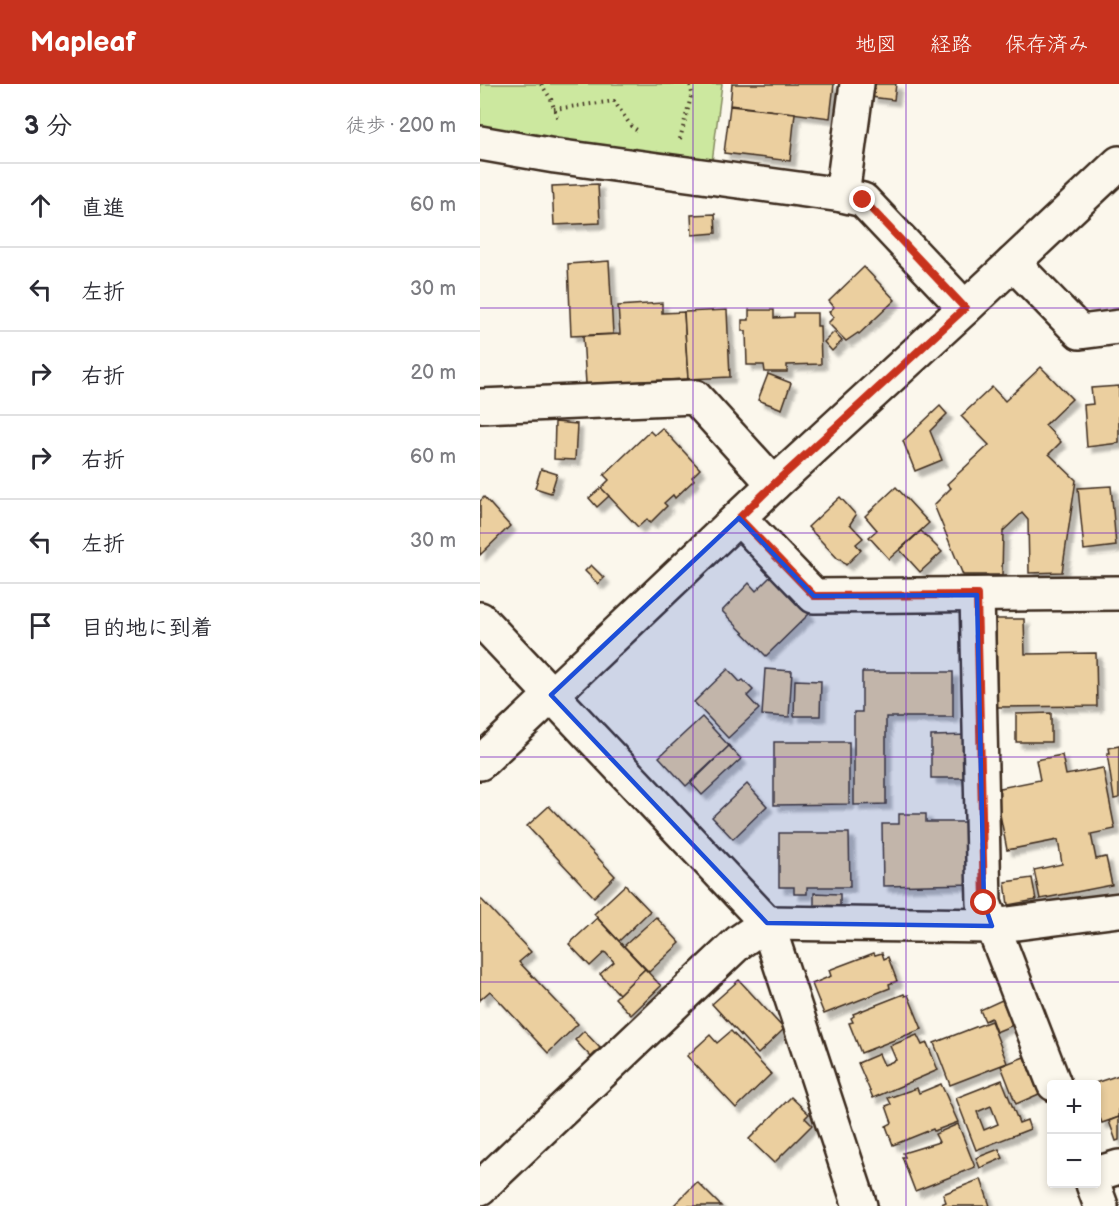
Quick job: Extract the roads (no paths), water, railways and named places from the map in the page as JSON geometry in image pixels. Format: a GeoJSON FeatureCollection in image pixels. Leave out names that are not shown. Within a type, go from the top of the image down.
{"type":"FeatureCollection","features":[{"type":"Feature","properties":{"kind":"street"},"geometry":{"type":"LineString","coordinates":[[842,195],[857,84]]}},
{"type":"Feature","properties":{"kind":"street"},"geometry":{"type":"LineString","coordinates":[[480,143],[555,156],[842,195],[863,200],[965,308]]}},
{"type":"Feature","properties":{"kind":"street"},"geometry":{"type":"LineString","coordinates":[[480,763],[774,484],[1119,163]]}},
{"type":"Feature","properties":{"kind":"street"},"geometry":{"type":"LineString","coordinates":[[1013,263],[1080,332],[1119,327]]}},
{"type":"Feature","properties":{"kind":"street"},"geometry":{"type":"LineString","coordinates":[[480,406],[695,396],[774,484]]}},
{"type":"Feature","properties":{"kind":"street"},"geometry":{"type":"LineString","coordinates":[[739,518],[814,596],[1119,593]]}},
{"type":"Feature","properties":{"kind":"street"},"geometry":{"type":"LineString","coordinates":[[977,595],[984,903],[1052,1080]]}},
{"type":"Feature","properties":{"kind":"street"},"geometry":{"type":"LineString","coordinates":[[480,619],[767,923],[860,1206]]}},
{"type":"Feature","properties":{"kind":"street"},"geometry":{"type":"LineString","coordinates":[[480,1188],[739,942],[767,923],[992,926],[1119,910]]}},
{"type":"Feature","properties":{"kind":"street"},"geometry":{"type":"LineString","coordinates":[[1101,1172],[1119,1167]]}},
{"type":"Feature","properties":{"kind":"street"},"geometry":{"type":"LineString","coordinates":[[1094,1188],[1101,1206]]}}]}
